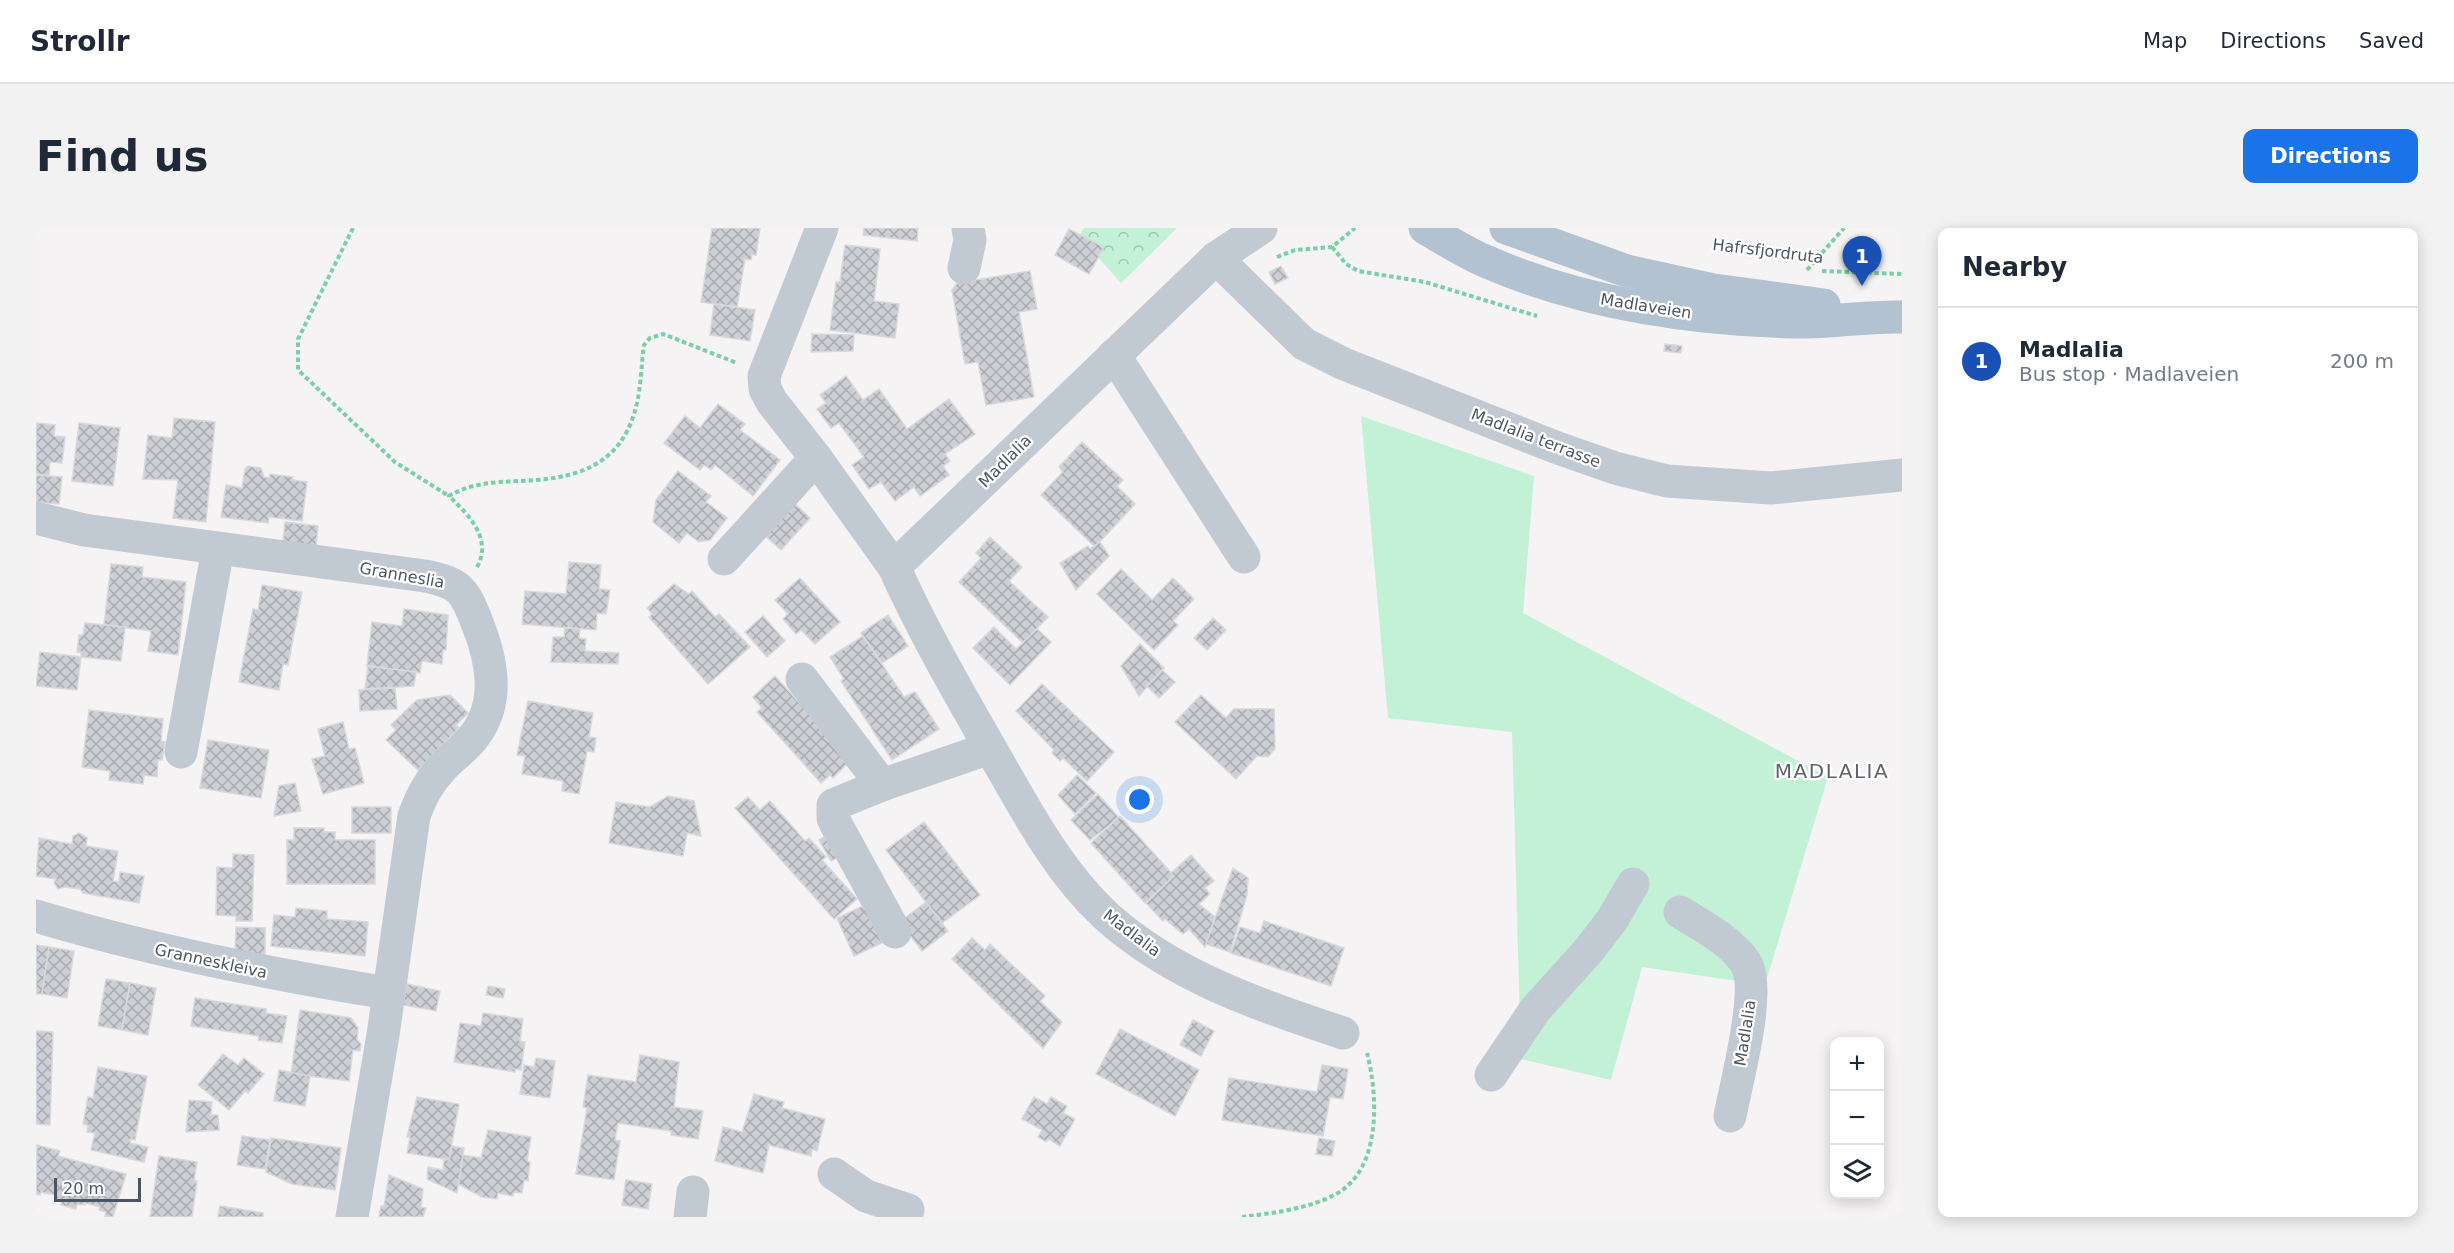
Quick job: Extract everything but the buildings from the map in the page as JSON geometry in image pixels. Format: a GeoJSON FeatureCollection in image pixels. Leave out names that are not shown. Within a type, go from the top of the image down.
{"type":"FeatureCollection","features":[{"type":"Feature","properties":{"kind":"main road","name":"Madlaveien"},"geometry":{"type":"LineString","coordinates":[[1425,228],[1483,260],[1546,285],[1604,300],[1724,318],[1795,322],[1892,316]]}},
{"type":"Feature","properties":{"kind":"main road","name":"Madlaveien"},"geometry":{"type":"LineString","coordinates":[[1506,228],[1627,271],[1714,290],[1797,300],[1892,316]]}},
{"type":"Feature","properties":{"kind":"street"},"geometry":{"type":"LineString","coordinates":[[764,376],[822,228]]}},
{"type":"Feature","properties":{"kind":"street"},"geometry":{"type":"LineString","coordinates":[[964,268],[969,240],[968,228]]}},
{"type":"Feature","properties":{"kind":"street","name":"Madlalia"},"geometry":{"type":"LineString","coordinates":[[1216,258],[1235,228]]}},
{"type":"Feature","properties":{"kind":"street","name":"Madlalia"},"geometry":{"type":"LineString","coordinates":[[894,567],[1216,258],[1261,228]]}},
{"type":"Feature","properties":{"kind":"street","name":"Madlalia terrasse"},"geometry":{"type":"LineString","coordinates":[[1216,258],[1305,344],[1344,364],[1614,468],[1667,481],[1771,488],[1902,475]]}},
{"type":"Feature","properties":{"kind":"street"},"geometry":{"type":"LineString","coordinates":[[1114,355],[1244,557]]}},
{"type":"Feature","properties":{"kind":"street","name":"Madlalia"},"geometry":{"type":"LineString","coordinates":[[764,376],[765,389],[772,402],[816,458],[894,567],[936,654],[1049,850],[1105,915],[1157,953],[1207,983],[1275,1010],[1343,1033]]}},
{"type":"Feature","properties":{"kind":"street"},"geometry":{"type":"LineString","coordinates":[[724,559],[816,458]]}},
{"type":"Feature","properties":{"kind":"street","name":"Granneslia"},"geometry":{"type":"LineString","coordinates":[[36,518],[84,530],[425,576],[446,580],[457,586],[467,598],[489,658],[491,699],[474,736],[441,768],[425,789],[414,816],[388,993]]}},
{"type":"Feature","properties":{"kind":"street"},"geometry":{"type":"LineString","coordinates":[[181,752],[219,549]]}},
{"type":"Feature","properties":{"kind":"street"},"geometry":{"type":"LineString","coordinates":[[802,679],[882,784]]}},
{"type":"Feature","properties":{"kind":"street"},"geometry":{"type":"LineString","coordinates":[[895,932],[841,834],[832,812],[833,806],[882,784],[990,748]]}},
{"type":"Feature","properties":{"kind":"street"},"geometry":{"type":"LineString","coordinates":[[1491,1075],[1535,1011],[1612,920],[1633,884]]}},
{"type":"Feature","properties":{"kind":"street","name":"Madlalia"},"geometry":{"type":"LineString","coordinates":[[1680,912],[1729,945],[1746,963],[1751,977],[1751,1004],[1730,1116]]}},
{"type":"Feature","properties":{"kind":"street","name":"Granneskleiva"},"geometry":{"type":"LineString","coordinates":[[36,916],[187,957],[285,977],[388,993]]}},
{"type":"Feature","properties":{"kind":"street"},"geometry":{"type":"LineString","coordinates":[[352,1217],[388,993]]}},
{"type":"Feature","properties":{"kind":"street"},"geometry":{"type":"LineString","coordinates":[[834,1174],[866,1196],[908,1210],[906,1217]]}},
{"type":"Feature","properties":{"kind":"path"},"geometry":{"type":"LineString","coordinates":[[353,228],[298,339],[298,370],[395,462],[449,496],[472,521],[483,546],[479,564],[457,586]]}},
{"type":"Feature","properties":{"kind":"path"},"geometry":{"type":"LineString","coordinates":[[1275,258],[1295,250],[1332,247],[1354,228]]}},
{"type":"Feature","properties":{"kind":"path"},"geometry":{"type":"LineString","coordinates":[[1807,270],[1844,228]]}},
{"type":"Feature","properties":{"kind":"path","name":"Hafrsfjordruta"},"geometry":{"type":"LineString","coordinates":[[1795,268],[1902,274]]}},
{"type":"Feature","properties":{"kind":"path"},"geometry":{"type":"LineString","coordinates":[[449,496],[466,486],[576,474],[595,466],[619,443],[634,414],[644,345],[656,335],[663,334],[705,349],[764,376]]}},
{"type":"Feature","properties":{"kind":"path"},"geometry":{"type":"LineString","coordinates":[[1242,1217],[1308,1204],[1338,1194],[1364,1163],[1372,1135],[1374,1117],[1368,1055],[1360,1038],[1343,1033]]}},
{"type":"Feature","properties":{"kind":"green space"},"geometry":{"type":"Polygon","coordinates":[[[1084,228],[1177,228],[1121,283],[1079,236],[1084,228]]]}},
{"type":"Feature","properties":{"kind":"green space"},"geometry":{"type":"Polygon","coordinates":[[[1361,416],[1534,476],[1523,613],[1828,777],[1765,985],[1642,967],[1611,1080],[1521,1059],[1512,732],[1388,718],[1361,416]]]}},
{"type":"Feature","properties":{"kind":"place","name":"Madlalia"},"geometry":{"type":"Point","coordinates":[1862,286]}},
{"type":"Feature","properties":{"kind":"district","name":"MADLALIA"},"geometry":{"type":"Point","coordinates":[1832,771]}}]}
